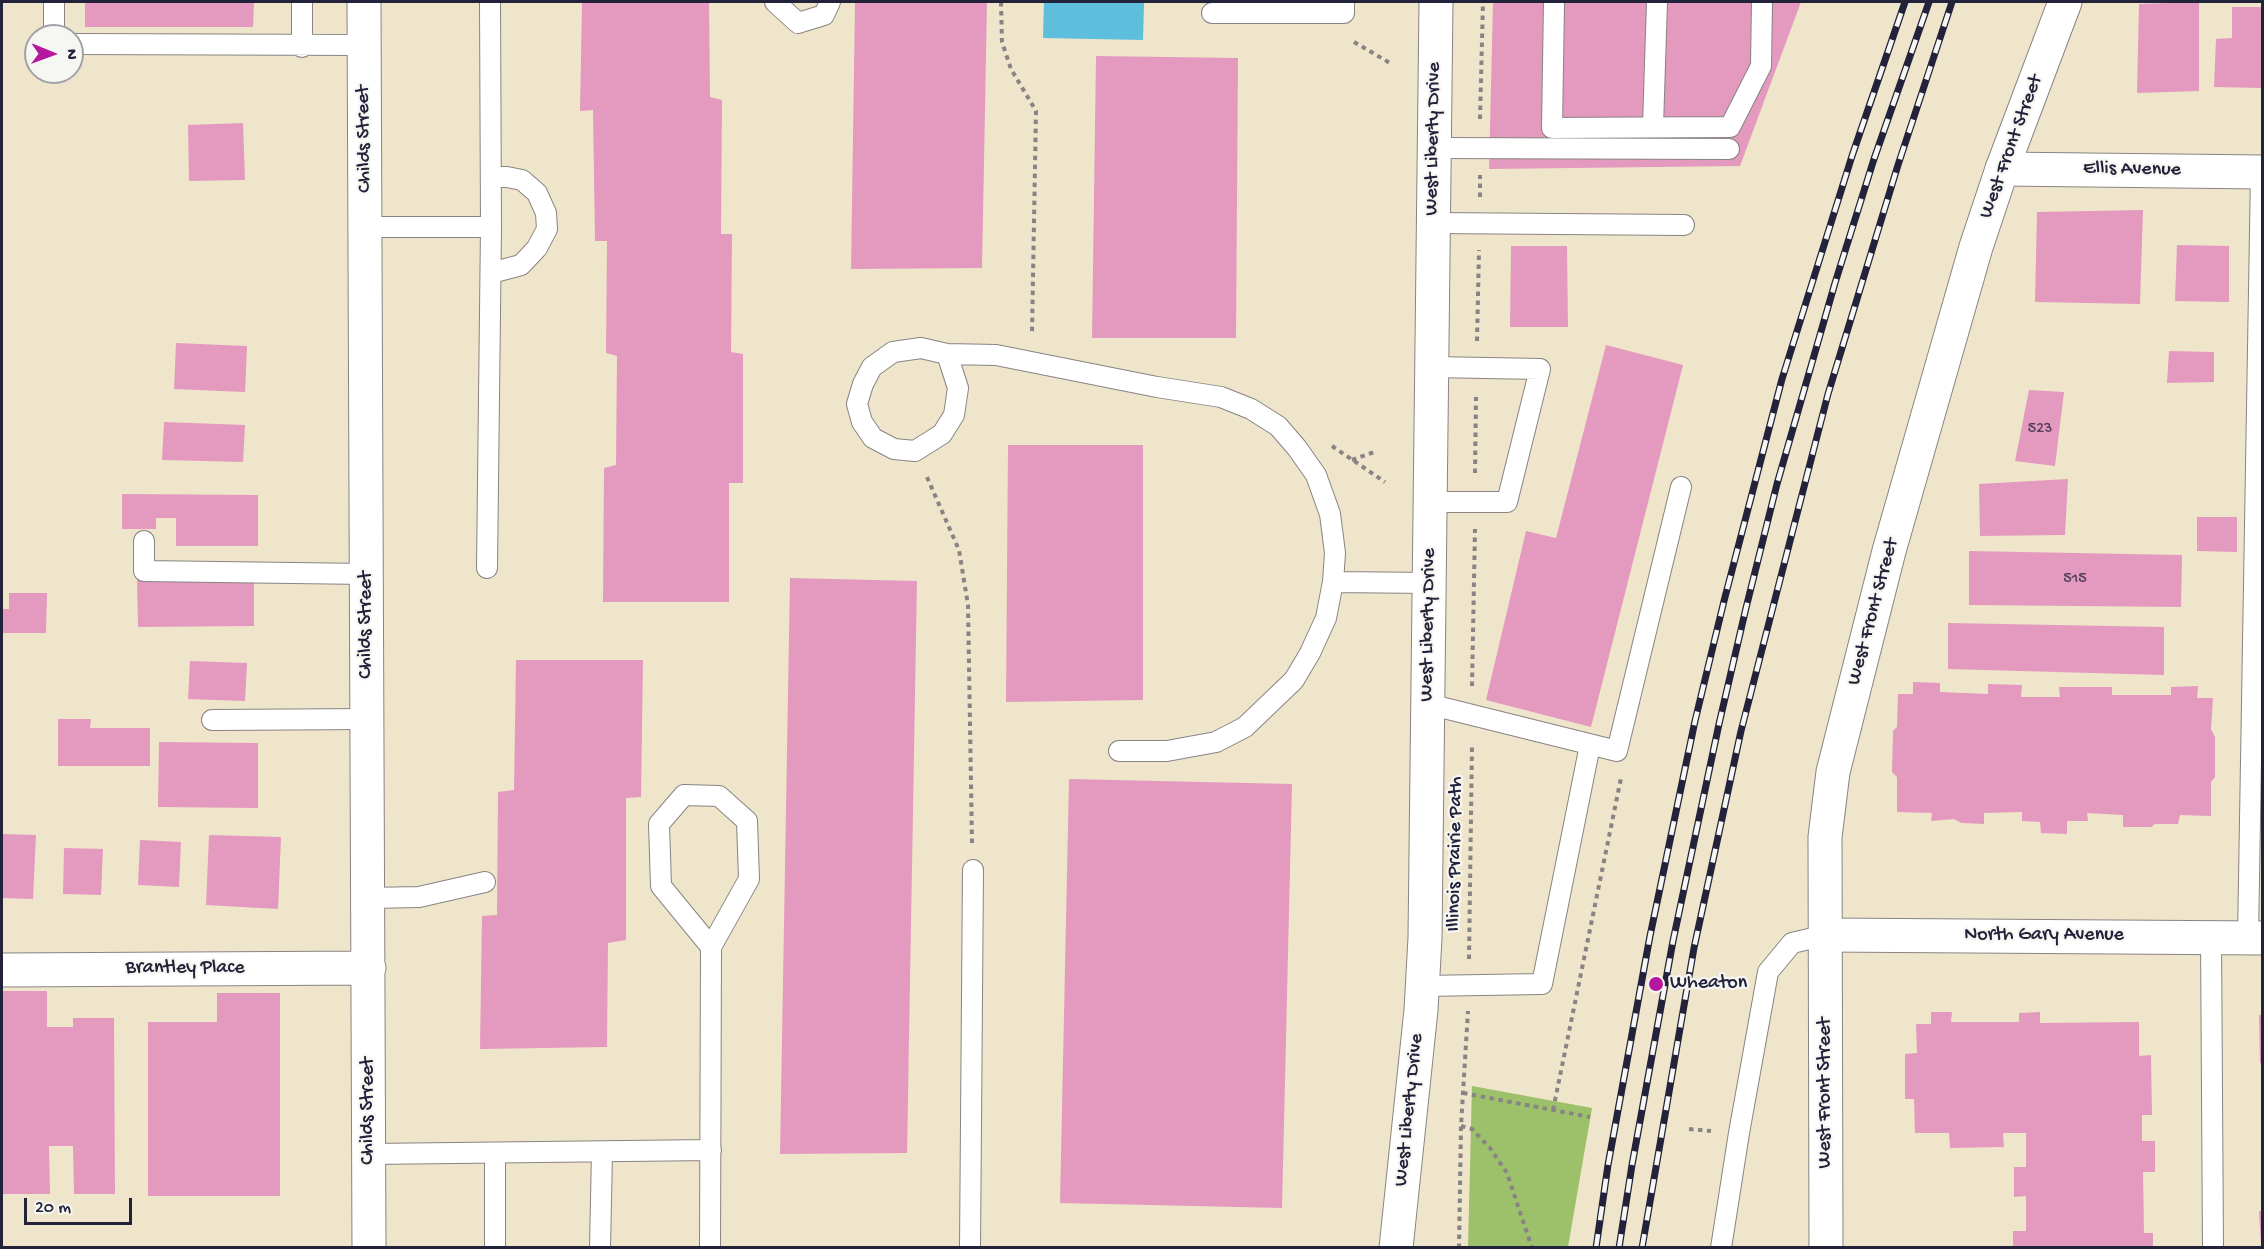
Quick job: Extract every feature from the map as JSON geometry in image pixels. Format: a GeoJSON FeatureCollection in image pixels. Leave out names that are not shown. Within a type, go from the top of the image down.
{"type":"FeatureCollection","features":[{"type":"Feature","properties":{"kind":"street","name":"Childs Street"},"geometry":{"type":"LineString","coordinates":[[364,2],[369,1248]]}},
{"type":"Feature","properties":{"kind":"street","name":"West Liberty Drive"},"geometry":{"type":"LineString","coordinates":[[1396,1248],[1423,986],[1436,2]]}},
{"type":"Feature","properties":{"kind":"street","name":"West Front Street"},"geometry":{"type":"LineString","coordinates":[[1826,1248],[1825,837],[1833,772],[1892,540],[1976,247],[2002,169],[2065,2]]}},
{"type":"Feature","properties":{"kind":"street","name":"Ellis Avenue"},"geometry":{"type":"LineString","coordinates":[[2002,169],[2262,172]]}},
{"type":"Feature","properties":{"kind":"street","name":"North Gary Avenue"},"geometry":{"type":"LineString","coordinates":[[1826,935],[2255,938]]}},
{"type":"Feature","properties":{"kind":"street","name":"Brantley Place"},"geometry":{"type":"LineString","coordinates":[[2,970],[369,968]]}},
{"type":"Feature","properties":{"kind":"lane"},"geometry":{"type":"LineString","coordinates":[[54,2],[54,24]]}},
{"type":"Feature","properties":{"kind":"lane"},"geometry":{"type":"LineString","coordinates":[[302,2],[302,47]]}},
{"type":"Feature","properties":{"kind":"lane"},"geometry":{"type":"LineString","coordinates":[[487,568],[491,273],[490,2]]}},
{"type":"Feature","properties":{"kind":"lane"},"geometry":{"type":"LineString","coordinates":[[775,2],[798,23],[824,15],[830,2]]}},
{"type":"Feature","properties":{"kind":"lane"},"geometry":{"type":"LineString","coordinates":[[1212,13],[1344,13],[1344,2]]}},
{"type":"Feature","properties":{"kind":"lane"},"geometry":{"type":"LineString","coordinates":[[1554,2],[1552,128],[1730,127],[1761,66],[1762,2]]}},
{"type":"Feature","properties":{"kind":"lane"},"geometry":{"type":"LineString","coordinates":[[1653,126],[1657,2]]}},
{"type":"Feature","properties":{"kind":"lane"},"geometry":{"type":"LineString","coordinates":[[84,44],[302,47],[364,45]]}},
{"type":"Feature","properties":{"kind":"lane"},"geometry":{"type":"LineString","coordinates":[[1434,148],[1729,149]]}},
{"type":"Feature","properties":{"kind":"lane"},"geometry":{"type":"LineString","coordinates":[[2255,938],[2262,172]]}},
{"type":"Feature","properties":{"kind":"lane"},"geometry":{"type":"LineString","coordinates":[[491,177],[522,180],[537,193],[546,213],[547,229],[537,248],[521,265],[491,273]]}},
{"type":"Feature","properties":{"kind":"lane"},"geometry":{"type":"LineString","coordinates":[[1434,223],[1684,225]]}},
{"type":"Feature","properties":{"kind":"lane"},"geometry":{"type":"LineString","coordinates":[[366,227],[491,227]]}},
{"type":"Feature","properties":{"kind":"lane"},"geometry":{"type":"LineString","coordinates":[[947,354],[958,388],[954,415],[942,434],[915,451],[894,449],[873,438],[862,422],[857,404],[863,384],[872,367],[893,352],[921,348],[947,354],[996,355],[1157,387],[1221,397],[1251,409],[1278,426],[1316,475],[1330,514],[1335,553],[1333,582],[1326,618],[1294,680],[1245,727],[1216,742],[1167,751],[1119,751]]}},
{"type":"Feature","properties":{"kind":"lane"},"geometry":{"type":"LineString","coordinates":[[1431,502],[1508,501],[1540,369],[1432,367]]}},
{"type":"Feature","properties":{"kind":"lane"},"geometry":{"type":"LineString","coordinates":[[1428,704],[1617,751],[1681,488]]}},
{"type":"Feature","properties":{"kind":"lane"},"geometry":{"type":"LineString","coordinates":[[144,542],[144,571],[367,574]]}},
{"type":"Feature","properties":{"kind":"lane"},"geometry":{"type":"LineString","coordinates":[[1333,582],[1430,583]]}},
{"type":"Feature","properties":{"kind":"lane"},"geometry":{"type":"LineString","coordinates":[[212,720],[368,719]]}},
{"type":"Feature","properties":{"kind":"lane"},"geometry":{"type":"LineString","coordinates":[[1423,986],[1542,984],[1590,745]]}},
{"type":"Feature","properties":{"kind":"lane"},"geometry":{"type":"LineString","coordinates":[[710,1248],[711,947],[749,879],[747,822],[719,796],[684,795],[660,824],[661,886],[711,947]]}},
{"type":"Feature","properties":{"kind":"lane"},"geometry":{"type":"LineString","coordinates":[[970,1248],[973,870]]}},
{"type":"Feature","properties":{"kind":"lane"},"geometry":{"type":"LineString","coordinates":[[369,897],[419,897],[485,882]]}},
{"type":"Feature","properties":{"kind":"lane"},"geometry":{"type":"LineString","coordinates":[[1721,1248],[1738,1133],[1768,972],[1792,943],[1826,935]]}},
{"type":"Feature","properties":{"kind":"lane"},"geometry":{"type":"LineString","coordinates":[[2211,937],[2213,1248]]}},
{"type":"Feature","properties":{"kind":"lane"},"geometry":{"type":"LineString","coordinates":[[369,1154],[711,1150]]}},
{"type":"Feature","properties":{"kind":"lane"},"geometry":{"type":"LineString","coordinates":[[600,1248],[602,1152]]}},
{"type":"Feature","properties":{"kind":"lane"},"geometry":{"type":"LineString","coordinates":[[495,1153],[495,1248]]}},
{"type":"Feature","properties":{"kind":"path"},"geometry":{"type":"LineString","coordinates":[[1001,2],[1002,42],[1011,69],[1036,111],[1032,333]]}},
{"type":"Feature","properties":{"kind":"path"},"geometry":{"type":"LineString","coordinates":[[1480,128],[1482,2]]}},
{"type":"Feature","properties":{"kind":"path"},"geometry":{"type":"LineString","coordinates":[[1354,42],[1389,63]]}},
{"type":"Feature","properties":{"kind":"path"},"geometry":{"type":"LineString","coordinates":[[1479,208],[1480,165]]}},
{"type":"Feature","properties":{"kind":"path"},"geometry":{"type":"LineString","coordinates":[[1477,351],[1479,242]]}},
{"type":"Feature","properties":{"kind":"path"},"geometry":{"type":"LineString","coordinates":[[1475,480],[1476,385]]}},
{"type":"Feature","properties":{"kind":"path"},"geometry":{"type":"LineString","coordinates":[[1326,442],[1385,482]]}},
{"type":"Feature","properties":{"kind":"path"},"geometry":{"type":"LineString","coordinates":[[1352,460],[1377,451]]}},
{"type":"Feature","properties":{"kind":"path"},"geometry":{"type":"LineString","coordinates":[[923,469],[959,550],[968,605],[973,870]]}},
{"type":"Feature","properties":{"kind":"path"},"geometry":{"type":"LineString","coordinates":[[1472,688],[1474,527]]}},
{"type":"Feature","properties":{"kind":"path","name":"Illinois Prairie Path"},"geometry":{"type":"LineString","coordinates":[[1469,970],[1472,739]]}},
{"type":"Feature","properties":{"kind":"path"},"geometry":{"type":"LineString","coordinates":[[1553,1110],[1623,770],[1617,751]]}},
{"type":"Feature","properties":{"kind":"path"},"geometry":{"type":"LineString","coordinates":[[1459,1248],[1461,1126],[1468,1006]]}},
{"type":"Feature","properties":{"kind":"path"},"geometry":{"type":"LineString","coordinates":[[1463,1093],[1590,1117]]}},
{"type":"Feature","properties":{"kind":"path"},"geometry":{"type":"LineString","coordinates":[[1461,1126],[1472,1129],[1490,1148],[1506,1173],[1532,1248]]}},
{"type":"Feature","properties":{"kind":"green space"},"geometry":{"type":"Polygon","coordinates":[[[1472,1086],[1592,1108],[1568,1247],[1468,1247],[1472,1086]]]}},
{"type":"Feature","properties":{"kind":"water"},"geometry":{"type":"Polygon","coordinates":[[[1044,2],[1144,2],[1143,40],[1043,38],[1044,2]]]}},
{"type":"Feature","properties":{"kind":"building"},"geometry":{"type":"Polygon","coordinates":[[[85,2],[254,2],[253,27],[85,27],[85,2]]]}},
{"type":"Feature","properties":{"kind":"building"},"geometry":{"type":"Polygon","coordinates":[[[582,2],[709,2],[710,97],[722,100],[721,234],[732,234],[731,352],[743,354],[743,483],[729,483],[729,602],[603,602],[604,468],[616,465],[617,356],[606,353],[607,241],[595,241],[593,110],[580,111],[582,2]]]}},
{"type":"Feature","properties":{"kind":"building"},"geometry":{"type":"Polygon","coordinates":[[[855,2],[987,2],[982,268],[851,269],[855,2]]]}},
{"type":"Feature","properties":{"kind":"building"},"geometry":{"type":"Polygon","coordinates":[[[1493,2],[1801,2],[1740,166],[1489,169],[1493,2]]]}},
{"type":"Feature","properties":{"kind":"building"},"geometry":{"type":"Polygon","coordinates":[[[2199,2],[2199,91],[2137,93],[2139,4],[2199,2]]]}},
{"type":"Feature","properties":{"kind":"building"},"geometry":{"type":"Polygon","coordinates":[[[2232,7],[2262,7],[2262,88],[2214,87],[2216,39],[2232,38],[2232,7]]]}},
{"type":"Feature","properties":{"kind":"building"},"geometry":{"type":"Polygon","coordinates":[[[1096,56],[1238,58],[1236,338],[1092,338],[1096,56]]]}},
{"type":"Feature","properties":{"kind":"building"},"geometry":{"type":"Polygon","coordinates":[[[243,123],[245,180],[189,181],[188,125],[243,123]]]}},
{"type":"Feature","properties":{"kind":"building"},"geometry":{"type":"Polygon","coordinates":[[[2143,210],[2140,304],[2035,302],[2037,212],[2143,210]]]}},
{"type":"Feature","properties":{"kind":"building"},"geometry":{"type":"Polygon","coordinates":[[[2177,245],[2229,246],[2229,302],[2175,301],[2177,245]]]}},
{"type":"Feature","properties":{"kind":"building"},"geometry":{"type":"Polygon","coordinates":[[[1511,246],[1567,246],[1568,327],[1510,327],[1511,246]]]}},
{"type":"Feature","properties":{"kind":"building"},"geometry":{"type":"Polygon","coordinates":[[[176,343],[247,346],[245,392],[174,389],[176,343]]]}},
{"type":"Feature","properties":{"kind":"building"},"geometry":{"type":"Polygon","coordinates":[[[1606,345],[1683,365],[1591,727],[1486,700],[1526,531],[1556,538],[1606,345]]]}},
{"type":"Feature","properties":{"kind":"building"},"geometry":{"type":"Polygon","coordinates":[[[2169,351],[2214,352],[2214,382],[2167,383],[2169,351]]]}},
{"type":"Feature","properties":{"kind":"building"},"geometry":{"type":"Polygon","coordinates":[[[2029,390],[2064,392],[2055,466],[2015,461],[2029,390]]]}},
{"type":"Feature","properties":{"kind":"building"},"geometry":{"type":"Polygon","coordinates":[[[164,422],[245,425],[243,462],[162,460],[164,422]]]}},
{"type":"Feature","properties":{"kind":"building"},"geometry":{"type":"Polygon","coordinates":[[[1008,445],[1143,445],[1143,700],[1006,702],[1008,445]]]}},
{"type":"Feature","properties":{"kind":"building"},"geometry":{"type":"Polygon","coordinates":[[[2068,479],[2065,535],[1980,536],[1979,484],[2068,479]]]}},
{"type":"Feature","properties":{"kind":"building"},"geometry":{"type":"Polygon","coordinates":[[[122,494],[258,495],[258,546],[176,546],[176,518],[156,518],[156,529],[122,529],[122,494]]]}},
{"type":"Feature","properties":{"kind":"building"},"geometry":{"type":"Polygon","coordinates":[[[2197,517],[2237,517],[2237,552],[2197,551],[2197,517]]]}},
{"type":"Feature","properties":{"kind":"building"},"geometry":{"type":"Polygon","coordinates":[[[1969,551],[2182,555],[2181,607],[1969,605],[1969,551]]]}},
{"type":"Feature","properties":{"kind":"building"},"geometry":{"type":"Polygon","coordinates":[[[790,578],[917,581],[907,1153],[780,1154],[790,578]]]}},
{"type":"Feature","properties":{"kind":"building"},"geometry":{"type":"Polygon","coordinates":[[[254,579],[254,626],[138,627],[137,580],[254,579]]]}},
{"type":"Feature","properties":{"kind":"building"},"geometry":{"type":"Polygon","coordinates":[[[9,593],[47,593],[46,633],[2,633],[2,609],[9,609],[9,593]]]}},
{"type":"Feature","properties":{"kind":"building"},"geometry":{"type":"Polygon","coordinates":[[[1948,623],[2164,627],[2164,675],[1948,669],[1948,623]]]}},
{"type":"Feature","properties":{"kind":"building"},"geometry":{"type":"Polygon","coordinates":[[[516,660],[643,660],[641,797],[626,798],[626,940],[608,943],[607,1047],[480,1049],[482,916],[497,915],[498,792],[514,790],[516,660]]]}},
{"type":"Feature","properties":{"kind":"building"},"geometry":{"type":"Polygon","coordinates":[[[190,661],[247,663],[245,701],[188,699],[190,661]]]}},
{"type":"Feature","properties":{"kind":"building"},"geometry":{"type":"Polygon","coordinates":[[[1913,682],[1940,683],[1940,692],[1988,694],[1988,684],[2022,685],[2021,697],[2060,697],[2059,687],[2112,687],[2112,695],[2171,695],[2171,687],[2198,686],[2197,698],[2213,698],[2211,729],[2215,737],[2215,777],[2211,782],[2211,816],[2180,815],[2178,824],[2123,827],[2123,815],[2087,813],[2088,821],[2067,821],[2067,834],[2041,833],[2040,822],[2022,821],[2022,812],[1984,813],[1984,824],[1961,823],[1954,819],[1931,821],[1932,813],[1897,812],[1897,777],[1892,772],[1893,731],[1897,727],[1898,694],[1913,694],[1913,682]]]}},
{"type":"Feature","properties":{"kind":"building"},"geometry":{"type":"Polygon","coordinates":[[[58,719],[91,719],[90,728],[150,728],[150,766],[58,766],[58,719]]]}},
{"type":"Feature","properties":{"kind":"building"},"geometry":{"type":"Polygon","coordinates":[[[159,742],[258,743],[258,808],[158,807],[159,742]]]}},
{"type":"Feature","properties":{"kind":"building"},"geometry":{"type":"Polygon","coordinates":[[[1069,779],[1292,784],[1282,1208],[1060,1203],[1069,779]]]}},
{"type":"Feature","properties":{"kind":"building"},"geometry":{"type":"Polygon","coordinates":[[[2,834],[36,835],[33,899],[2,898],[2,834]]]}},
{"type":"Feature","properties":{"kind":"building"},"geometry":{"type":"Polygon","coordinates":[[[209,835],[281,837],[278,909],[206,905],[209,835]]]}},
{"type":"Feature","properties":{"kind":"building"},"geometry":{"type":"Polygon","coordinates":[[[140,840],[181,842],[179,887],[138,885],[140,840]]]}},
{"type":"Feature","properties":{"kind":"building"},"geometry":{"type":"Polygon","coordinates":[[[64,848],[103,849],[101,895],[63,894],[64,848]]]}},
{"type":"Feature","properties":{"kind":"building"},"geometry":{"type":"Polygon","coordinates":[[[2,991],[47,991],[47,1027],[73,1027],[73,1018],[114,1018],[115,1194],[74,1194],[73,1146],[49,1146],[50,1194],[2,1194],[2,991]]]}},
{"type":"Feature","properties":{"kind":"building"},"geometry":{"type":"Polygon","coordinates":[[[217,993],[280,993],[280,1196],[148,1196],[148,1022],[217,1022],[217,993]]]}},
{"type":"Feature","properties":{"kind":"building"},"geometry":{"type":"Polygon","coordinates":[[[1931,1012],[1952,1012],[1951,1022],[2019,1022],[2019,1013],[2040,1012],[2040,1023],[2139,1022],[2139,1056],[2151,1055],[2152,1115],[2142,1115],[2142,1141],[2155,1141],[2155,1172],[2143,1172],[2144,1233],[2153,1233],[2153,1248],[2013,1248],[2013,1231],[2026,1231],[2026,1196],[2014,1197],[2014,1167],[2026,1167],[2026,1133],[2003,1133],[2004,1147],[1950,1148],[1949,1133],[1915,1133],[1914,1099],[1905,1099],[1905,1054],[1917,1053],[1916,1024],[1931,1024],[1931,1012]]]}},
{"type":"Feature","properties":{"kind":"building"},"geometry":{"type":"Polygon","coordinates":[[[2259,1015],[2262,1015],[2262,1064],[2260,1063],[2259,1015]]]}},
{"type":"Feature","properties":{"kind":"building"},"geometry":{"type":"Polygon","coordinates":[[[2259,1211],[2262,1211],[2262,1245],[2261,1245],[2259,1211]]]}},
{"type":"Feature","properties":{"kind":"railway"},"geometry":{"type":"LineString","coordinates":[[1596,1248],[1608,1165],[1650,936],[1695,721],[1724,601],[1782,379],[1852,156],[1905,2]]}},
{"type":"Feature","properties":{"kind":"railway"},"geometry":{"type":"LineString","coordinates":[[1619,1248],[1673,941],[1746,608],[1777,484],[1835,283],[1874,159],[1929,2]]}},
{"type":"Feature","properties":{"kind":"railway"},"geometry":{"type":"LineString","coordinates":[[1642,1248],[1694,948],[1741,731],[1828,394],[1898,165],[1952,2]]}},
{"type":"Feature","properties":{"kind":"place","name":"Wheaton"},"geometry":{"type":"Point","coordinates":[1656,984]}}]}
